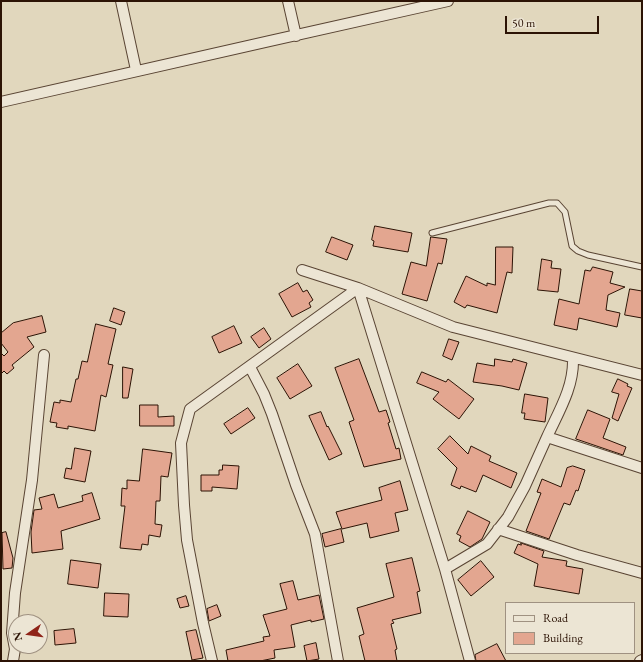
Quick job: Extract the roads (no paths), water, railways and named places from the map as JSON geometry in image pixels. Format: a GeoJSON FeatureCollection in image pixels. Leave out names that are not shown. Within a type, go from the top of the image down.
{"type":"FeatureCollection","features":[{"type":"Feature","properties":{"kind":"street"},"geometry":{"type":"LineString","coordinates":[[121,1],[136,70]]}},
{"type":"Feature","properties":{"kind":"street"},"geometry":{"type":"LineString","coordinates":[[288,1],[296,36]]}},
{"type":"Feature","properties":{"kind":"street"},"geometry":{"type":"LineString","coordinates":[[1,102],[136,70],[296,36],[448,1]]}},
{"type":"Feature","properties":{"kind":"street"},"geometry":{"type":"LineString","coordinates":[[302,270],[358,288],[453,327],[642,375]]}},
{"type":"Feature","properties":{"kind":"street"},"geometry":{"type":"LineString","coordinates":[[212,661],[187,540],[181,443],[190,410],[358,288]]}},
{"type":"Feature","properties":{"kind":"street"},"geometry":{"type":"LineString","coordinates":[[358,288],[445,569],[470,661]]}},
{"type":"Feature","properties":{"kind":"street"},"geometry":{"type":"LineString","coordinates":[[13,661],[15,649],[12,633],[15,593],[32,480],[44,355]]}},
{"type":"Feature","properties":{"kind":"street"},"geometry":{"type":"LineString","coordinates":[[445,569],[487,544],[508,517],[525,486],[570,388],[574,368],[573,358]]}},
{"type":"Feature","properties":{"kind":"street"},"geometry":{"type":"LineString","coordinates":[[250,367],[267,401],[296,485],[315,534],[338,661]]}},
{"type":"Feature","properties":{"kind":"street"},"geometry":{"type":"LineString","coordinates":[[547,437],[642,468]]}},
{"type":"Feature","properties":{"kind":"street"},"geometry":{"type":"LineString","coordinates":[[498,529],[577,555],[642,573]]}},
{"type":"Feature","properties":{"kind":"lane"},"geometry":{"type":"LineString","coordinates":[[432,233],[549,203],[557,203],[565,212],[572,246],[578,251],[588,255],[642,267]]}}]}
